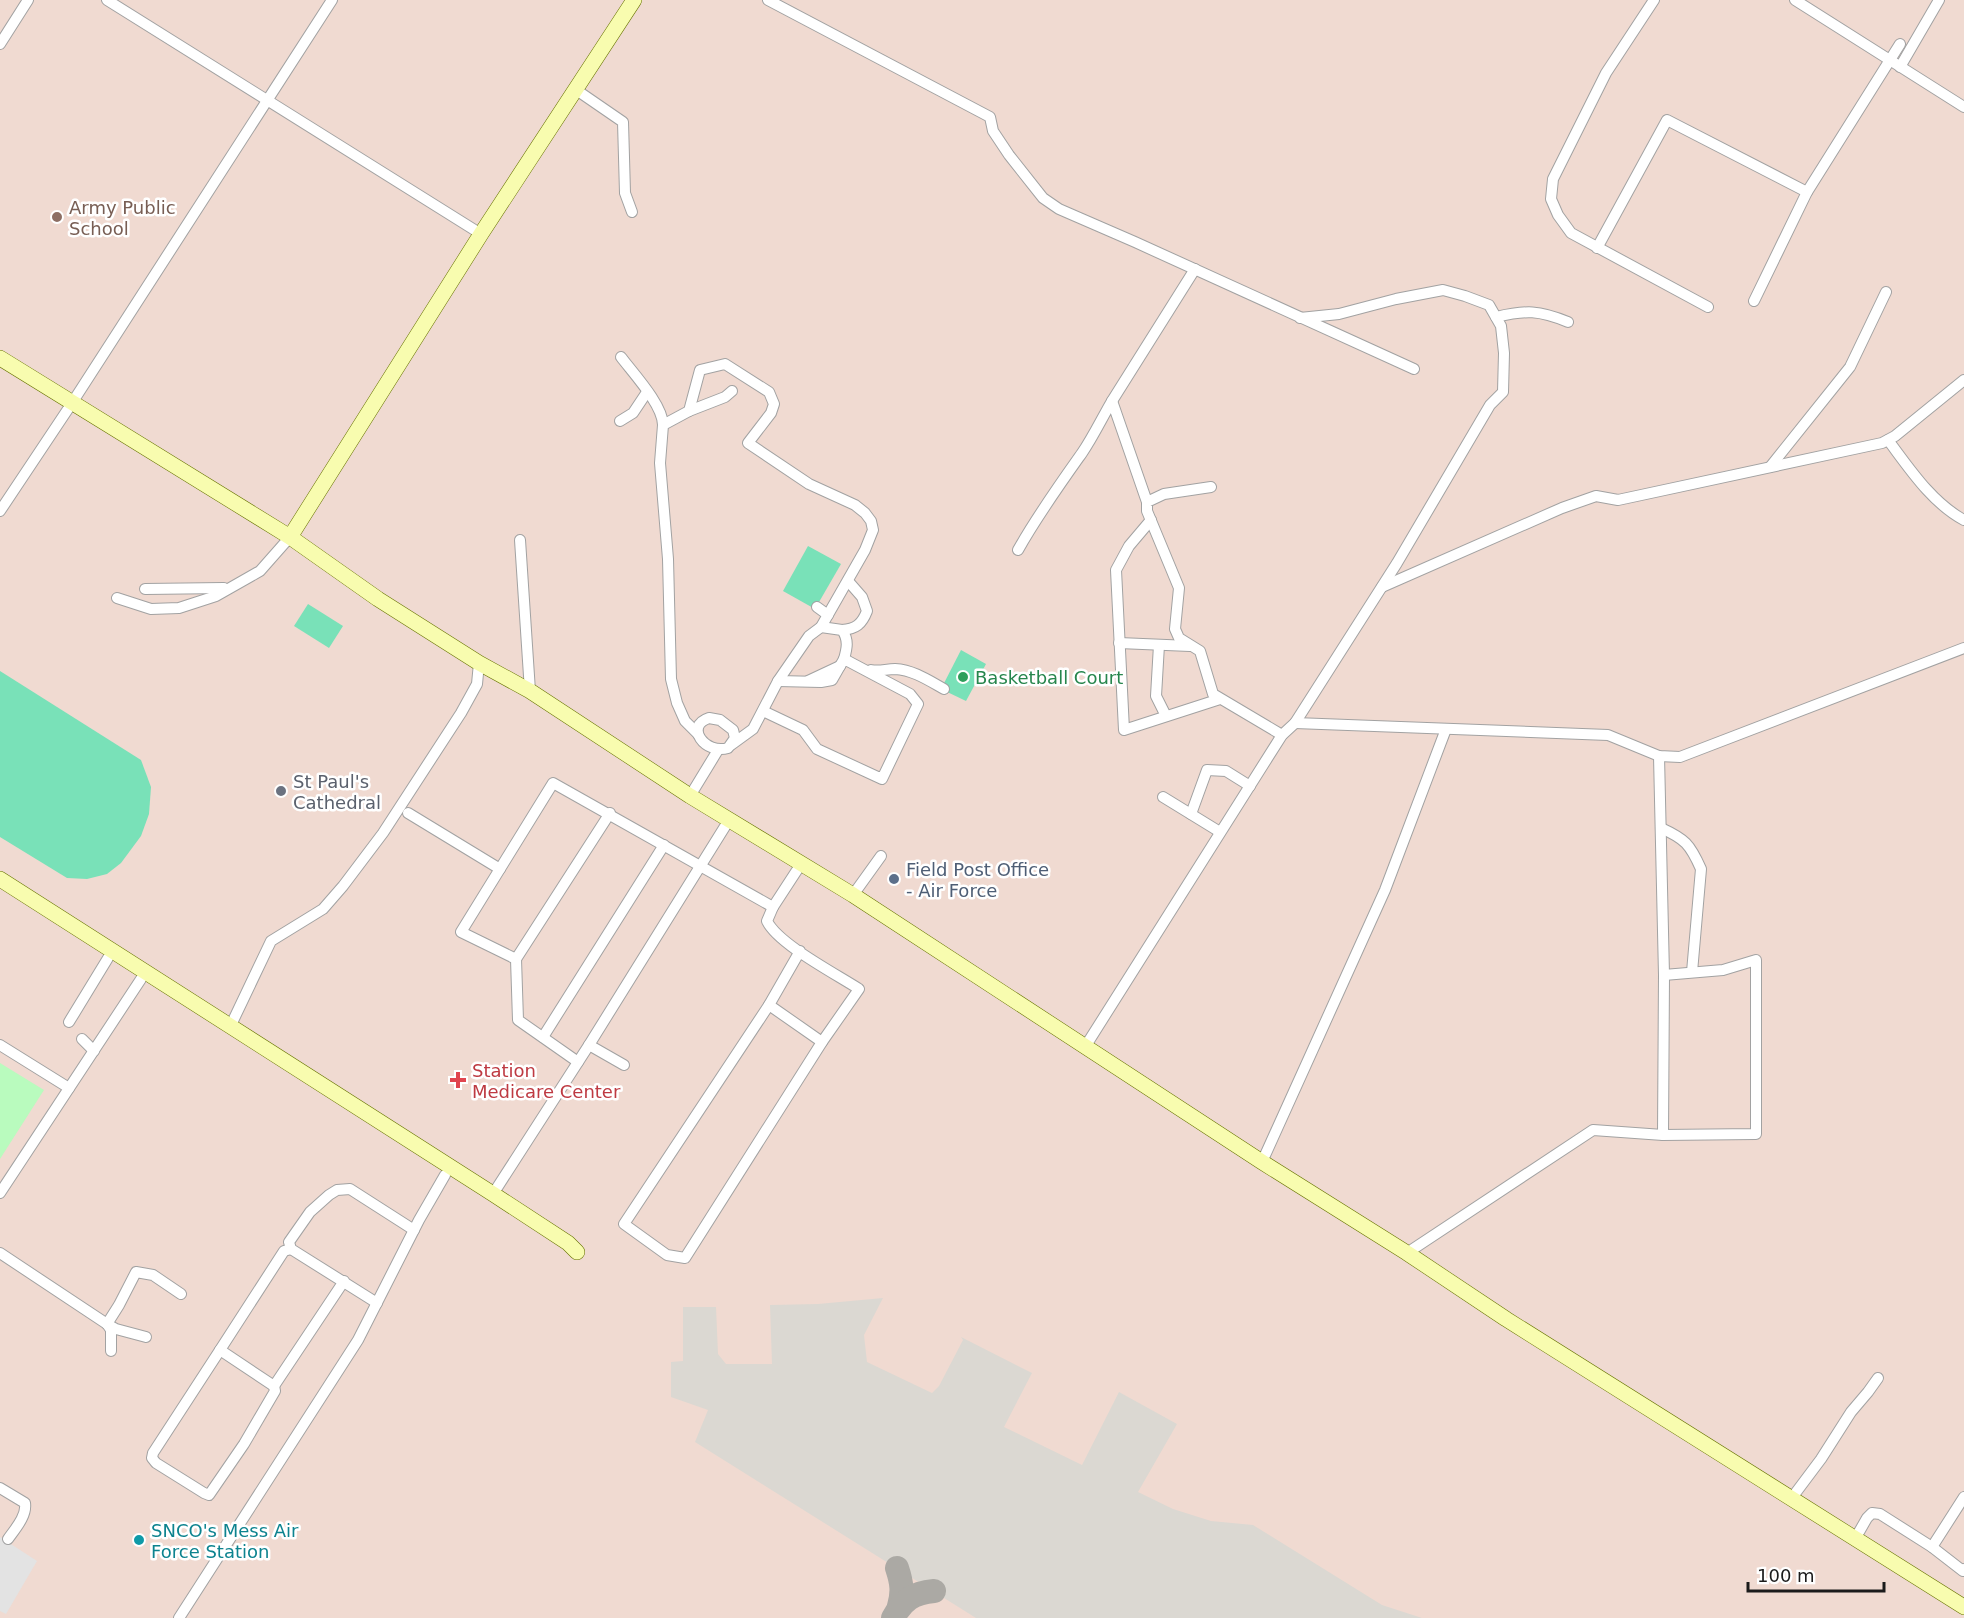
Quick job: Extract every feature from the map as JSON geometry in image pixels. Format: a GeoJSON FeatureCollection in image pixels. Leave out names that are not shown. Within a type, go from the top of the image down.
{"type":"FeatureCollection","features":[{"type":"Feature","properties":{"kind":"street"},"geometry":{"type":"LineString","coordinates":[[0,44],[28,0]]}},
{"type":"Feature","properties":{"kind":"street"},"geometry":{"type":"LineString","coordinates":[[107,0],[481,234]]}},
{"type":"Feature","properties":{"kind":"street"},"geometry":{"type":"LineString","coordinates":[[0,511],[72,404],[332,0]]}},
{"type":"Feature","properties":{"kind":"street"},"geometry":{"type":"LineString","coordinates":[[117,598],[151,609],[178,608],[216,596],[260,571],[290,537],[481,234],[634,0]]}},
{"type":"Feature","properties":{"kind":"street"},"geometry":{"type":"LineString","coordinates":[[768,0],[990,117],[993,131],[1009,155],[1043,198],[1059,209],[1414,369]]}},
{"type":"Feature","properties":{"kind":"street"},"geometry":{"type":"LineString","coordinates":[[1654,0],[1606,73],[1553,179],[1551,199],[1558,215],[1571,233],[1708,308]]}},
{"type":"Feature","properties":{"kind":"street"},"geometry":{"type":"LineString","coordinates":[[1795,0],[1964,107]]}},
{"type":"Feature","properties":{"kind":"street"},"geometry":{"type":"LineString","coordinates":[[1900,68],[1940,0]]}},
{"type":"Feature","properties":{"kind":"street"},"geometry":{"type":"LineString","coordinates":[[1754,302],[1807,192],[1900,44]]}},
{"type":"Feature","properties":{"kind":"street"},"geometry":{"type":"LineString","coordinates":[[575,89],[622,122],[625,193],[632,212]]}},
{"type":"Feature","properties":{"kind":"street"},"geometry":{"type":"LineString","coordinates":[[1597,248],[1667,120],[1807,192]]}},
{"type":"Feature","properties":{"kind":"street"},"geometry":{"type":"LineString","coordinates":[[1018,550],[1029,529],[1083,452],[1112,401],[1195,269]]}},
{"type":"Feature","properties":{"kind":"street"},"geometry":{"type":"LineString","coordinates":[[1085,1047],[1282,735],[1295,723],[1382,587],[1490,405],[1503,392],[1504,352],[1501,326],[1489,305],[1465,296],[1443,290],[1339,314],[1300,318]]}},
{"type":"Feature","properties":{"kind":"street"},"geometry":{"type":"LineString","coordinates":[[1770,467],[1850,367],[1886,292]]}},
{"type":"Feature","properties":{"kind":"street"},"geometry":{"type":"LineString","coordinates":[[1496,317],[1534,311],[1568,322]]}},
{"type":"Feature","properties":{"kind":"street"},"geometry":{"type":"LineString","coordinates":[[621,357],[657,405],[663,419],[660,463],[668,559],[671,679],[677,703],[685,721],[706,745],[718,750],[731,745],[753,729],[778,681],[809,636],[821,627],[865,550],[873,530],[866,513],[855,505],[809,484],[748,443],[771,413],[774,404],[769,392],[725,364],[700,370],[689,411]]}},
{"type":"Feature","properties":{"kind":"street"},"geometry":{"type":"LineString","coordinates":[[0,358],[290,537],[378,599],[479,663],[530,691],[690,796],[853,895],[1262,1162],[1964,1607]]}},
{"type":"Feature","properties":{"kind":"street"},"geometry":{"type":"LineString","coordinates":[[1382,587],[1562,508],[1596,496],[1618,500],[1882,443],[1964,380]]}},
{"type":"Feature","properties":{"kind":"street"},"geometry":{"type":"LineString","coordinates":[[620,421],[633,413],[647,392]]}},
{"type":"Feature","properties":{"kind":"street"},"geometry":{"type":"LineString","coordinates":[[663,425],[732,392]]}},
{"type":"Feature","properties":{"kind":"street"},"geometry":{"type":"LineString","coordinates":[[1112,401],[1147,502],[1147,510],[1179,588],[1175,629],[1179,638],[1200,651],[1213,694],[1282,735]]}},
{"type":"Feature","properties":{"kind":"street"},"geometry":{"type":"LineString","coordinates":[[1887,440],[1912,472],[1951,513],[1964,520]]}},
{"type":"Feature","properties":{"kind":"street"},"geometry":{"type":"LineString","coordinates":[[1147,502],[1164,494],[1211,487]]}},
{"type":"Feature","properties":{"kind":"street"},"geometry":{"type":"LineString","coordinates":[[1151,520],[1129,546],[1116,570],[1124,730],[1220,699]]}},
{"type":"Feature","properties":{"kind":"street"},"geometry":{"type":"LineString","coordinates":[[520,540],[530,691]]}},
{"type":"Feature","properties":{"kind":"street"},"geometry":{"type":"LineString","coordinates":[[821,627],[842,630],[854,628],[862,622],[867,611],[862,597],[848,581]]}},
{"type":"Feature","properties":{"kind":"street"},"geometry":{"type":"LineString","coordinates":[[145,589],[230,588]]}},
{"type":"Feature","properties":{"kind":"street"},"geometry":{"type":"LineString","coordinates":[[817,607],[828,615]]}},
{"type":"Feature","properties":{"kind":"street"},"geometry":{"type":"LineString","coordinates":[[778,681],[832,680],[842,663],[847,647],[846,637],[842,630]]}},
{"type":"Feature","properties":{"kind":"street"},"geometry":{"type":"LineString","coordinates":[[1119,643],[1190,646]]}},
{"type":"Feature","properties":{"kind":"street"},"geometry":{"type":"LineString","coordinates":[[1159,645],[1156,696],[1166,716]]}},
{"type":"Feature","properties":{"kind":"street"},"geometry":{"type":"LineString","coordinates":[[1295,723],[1608,735],[1659,756],[1680,758],[1964,648]]}},
{"type":"Feature","properties":{"kind":"street"},"geometry":{"type":"LineString","coordinates":[[231,1025],[271,941],[323,909],[383,833],[461,713],[477,684],[479,663]]}},
{"type":"Feature","properties":{"kind":"street"},"geometry":{"type":"LineString","coordinates":[[842,663],[879,672],[894,669],[915,673],[944,689]]}},
{"type":"Feature","properties":{"kind":"street"},"geometry":{"type":"LineString","coordinates":[[763,711],[803,730],[817,749],[882,779],[918,704],[910,693],[864,669]]}},
{"type":"Feature","properties":{"kind":"street"},"geometry":{"type":"LineString","coordinates":[[905,691],[904,686],[912,681],[906,672]]}},
{"type":"Feature","properties":{"kind":"street"},"geometry":{"type":"LineString","coordinates":[[698,734],[698,727],[704,720],[709,718],[720,720],[730,726],[735,733],[731,745]]}},
{"type":"Feature","properties":{"kind":"street"},"geometry":{"type":"LineString","coordinates":[[1262,1162],[1385,890],[1446,729]]}},
{"type":"Feature","properties":{"kind":"street"},"geometry":{"type":"LineString","coordinates":[[690,796],[718,750]]}},
{"type":"Feature","properties":{"kind":"street"},"geometry":{"type":"LineString","coordinates":[[1659,756],[1664,975],[1663,1135]]}},
{"type":"Feature","properties":{"kind":"street"},"geometry":{"type":"LineString","coordinates":[[1191,814],[1207,770],[1226,771],[1250,786]]}},
{"type":"Feature","properties":{"kind":"street"},"geometry":{"type":"LineString","coordinates":[[516,959],[461,932],[554,783],[773,907]]}},
{"type":"Feature","properties":{"kind":"street"},"geometry":{"type":"LineString","coordinates":[[1163,797],[1220,832]]}},
{"type":"Feature","properties":{"kind":"street"},"geometry":{"type":"LineString","coordinates":[[408,813],[500,869]]}},
{"type":"Feature","properties":{"kind":"street"},"geometry":{"type":"LineString","coordinates":[[578,1062],[518,1020],[516,959],[610,813]]}},
{"type":"Feature","properties":{"kind":"street"},"geometry":{"type":"LineString","coordinates":[[493,1194],[729,820]]}},
{"type":"Feature","properties":{"kind":"street"},"geometry":{"type":"LineString","coordinates":[[1661,828],[1682,838],[1701,869],[1692,972]]}},
{"type":"Feature","properties":{"kind":"street"},"geometry":{"type":"LineString","coordinates":[[543,1037],[664,845]]}},
{"type":"Feature","properties":{"kind":"street"},"geometry":{"type":"LineString","coordinates":[[853,895],[881,856]]}},
{"type":"Feature","properties":{"kind":"street"},"geometry":{"type":"LineString","coordinates":[[800,951],[769,1005],[624,1224],[668,1255],[685,1258],[822,1042],[859,989],[800,951],[770,928],[767,921],[773,907],[801,864]]}},
{"type":"Feature","properties":{"kind":"street"},"geometry":{"type":"LineString","coordinates":[[0,879],[568,1243],[575,1255],[561,1251],[0,889]]}},
{"type":"Feature","properties":{"kind":"street"},"geometry":{"type":"LineString","coordinates":[[69,1022],[108,958]]}},
{"type":"Feature","properties":{"kind":"street"},"geometry":{"type":"LineString","coordinates":[[1407,1253],[1593,1130],[1663,1135],[1756,1134],[1756,960],[1723,970],[1664,975]]}},
{"type":"Feature","properties":{"kind":"street"},"geometry":{"type":"LineString","coordinates":[[0,1193],[141,979]]}},
{"type":"Feature","properties":{"kind":"street"},"geometry":{"type":"LineString","coordinates":[[769,1005],[822,1042]]}},
{"type":"Feature","properties":{"kind":"street"},"geometry":{"type":"LineString","coordinates":[[82,1039],[94,1051]]}},
{"type":"Feature","properties":{"kind":"street"},"geometry":{"type":"LineString","coordinates":[[0,1045],[69,1089]]}},
{"type":"Feature","properties":{"kind":"street"},"geometry":{"type":"LineString","coordinates":[[589,1045],[624,1065]]}},
{"type":"Feature","properties":{"kind":"street"},"geometry":{"type":"LineString","coordinates":[[179,1618],[358,1340],[445,1175]]}},
{"type":"Feature","properties":{"kind":"street"},"geometry":{"type":"LineString","coordinates":[[377,1303],[291,1249],[289,1242],[310,1212],[337,1190],[351,1189],[414,1230]]}},
{"type":"Feature","properties":{"kind":"street"},"geometry":{"type":"LineString","coordinates":[[291,1249],[284,1251],[153,1453],[152,1458],[156,1463],[204,1493],[209,1495],[244,1444],[275,1391],[274,1386],[344,1281]]}},
{"type":"Feature","properties":{"kind":"street"},"geometry":{"type":"LineString","coordinates":[[0,1253],[107,1324],[116,1329],[146,1337]]}},
{"type":"Feature","properties":{"kind":"street"},"geometry":{"type":"LineString","coordinates":[[107,1324],[136,1272],[153,1275],[181,1294]]}},
{"type":"Feature","properties":{"kind":"street"},"geometry":{"type":"LineString","coordinates":[[107,1324],[111,1330],[111,1351]]}},
{"type":"Feature","properties":{"kind":"street"},"geometry":{"type":"LineString","coordinates":[[220,1350],[274,1386]]}},
{"type":"Feature","properties":{"kind":"street"},"geometry":{"type":"LineString","coordinates":[[1791,1499],[1821,1460],[1851,1412],[1878,1378]]}},
{"type":"Feature","properties":{"kind":"street"},"geometry":{"type":"LineString","coordinates":[[0,1488],[25,1503],[26,1509],[8,1539]]}},
{"type":"Feature","properties":{"kind":"street"},"geometry":{"type":"LineString","coordinates":[[1932,1547],[1964,1497]]}},
{"type":"Feature","properties":{"kind":"street"},"geometry":{"type":"LineString","coordinates":[[1855,1539],[1867,1518],[1872,1513],[1880,1514],[1932,1547],[1963,1571],[1964,1569]]}},
{"type":"Feature","properties":{"kind":"shaded area"},"geometry":{"type":"Polygon","coordinates":[[[0,0],[1964,0],[1964,1618],[0,1618],[0,0]]]}},
{"type":"Feature","properties":{"kind":"shaded area"},"geometry":{"type":"Polygon","coordinates":[[[883,1298],[864,1335],[867,1362],[932,1393],[939,1386],[963,1340],[961,1337],[1032,1373],[1004,1427],[1082,1465],[1119,1392],[1177,1424],[1138,1492],[1173,1509],[1211,1521],[1253,1525],[1382,1605],[1422,1618],[976,1618],[695,1442],[708,1410],[671,1397],[671,1362],[683,1361],[683,1307],[716,1307],[718,1354],[726,1364],[772,1364],[770,1305],[818,1304],[883,1298]]]}},
{"type":"Feature","properties":{"kind":"shaded area"},"geometry":{"type":"Polygon","coordinates":[[[0,1537],[37,1561],[6,1614],[0,1611],[0,1537]]]}},
{"type":"Feature","properties":{"kind":"green space"},"geometry":{"type":"Polygon","coordinates":[[[808,546],[841,564],[815,609],[783,591],[808,546]]]}},
{"type":"Feature","properties":{"kind":"green space"},"geometry":{"type":"Polygon","coordinates":[[[308,604],[343,626],[329,648],[294,626],[308,604]]]}},
{"type":"Feature","properties":{"kind":"green space","name":"Basketball Court"},"geometry":{"type":"Polygon","coordinates":[[[961,650],[986,664],[966,701],[941,689],[961,650]]]}},
{"type":"Feature","properties":{"kind":"green space"},"geometry":{"type":"Polygon","coordinates":[[[0,671],[141,760],[151,787],[149,814],[141,836],[121,863],[107,874],[87,879],[67,878],[0,837],[0,671]]]}},
{"type":"Feature","properties":{"kind":"green space"},"geometry":{"type":"Polygon","coordinates":[[[0,1063],[44,1090],[0,1159],[0,1063]]]}},
{"type":"Feature","properties":{"kind":"taxiway"},"geometry":{"type":"LineString","coordinates":[[897,1568],[901,1587],[899,1606]]}},
{"type":"Feature","properties":{"kind":"taxiway"},"geometry":{"type":"LineString","coordinates":[[893,1618],[909,1598],[934,1591]]}},
{"type":"Feature","properties":{"kind":"place","name":"Army Public School"},"geometry":{"type":"Point","coordinates":[57,217]}},
{"type":"Feature","properties":{"kind":"place","name":"Basketball Court"},"geometry":{"type":"Point","coordinates":[963,677]}},
{"type":"Feature","properties":{"kind":"place","name":"St Paul's Cathedral"},"geometry":{"type":"Point","coordinates":[281,791]}},
{"type":"Feature","properties":{"kind":"place","name":"Field Post Office - Air Force"},"geometry":{"type":"Point","coordinates":[894,879]}},
{"type":"Feature","properties":{"kind":"place","name":"Station Medicare Center"},"geometry":{"type":"Point","coordinates":[458,1080]}},
{"type":"Feature","properties":{"kind":"place","name":"SNCO's Mess Air Force Station"},"geometry":{"type":"Point","coordinates":[139,1540]}}]}
